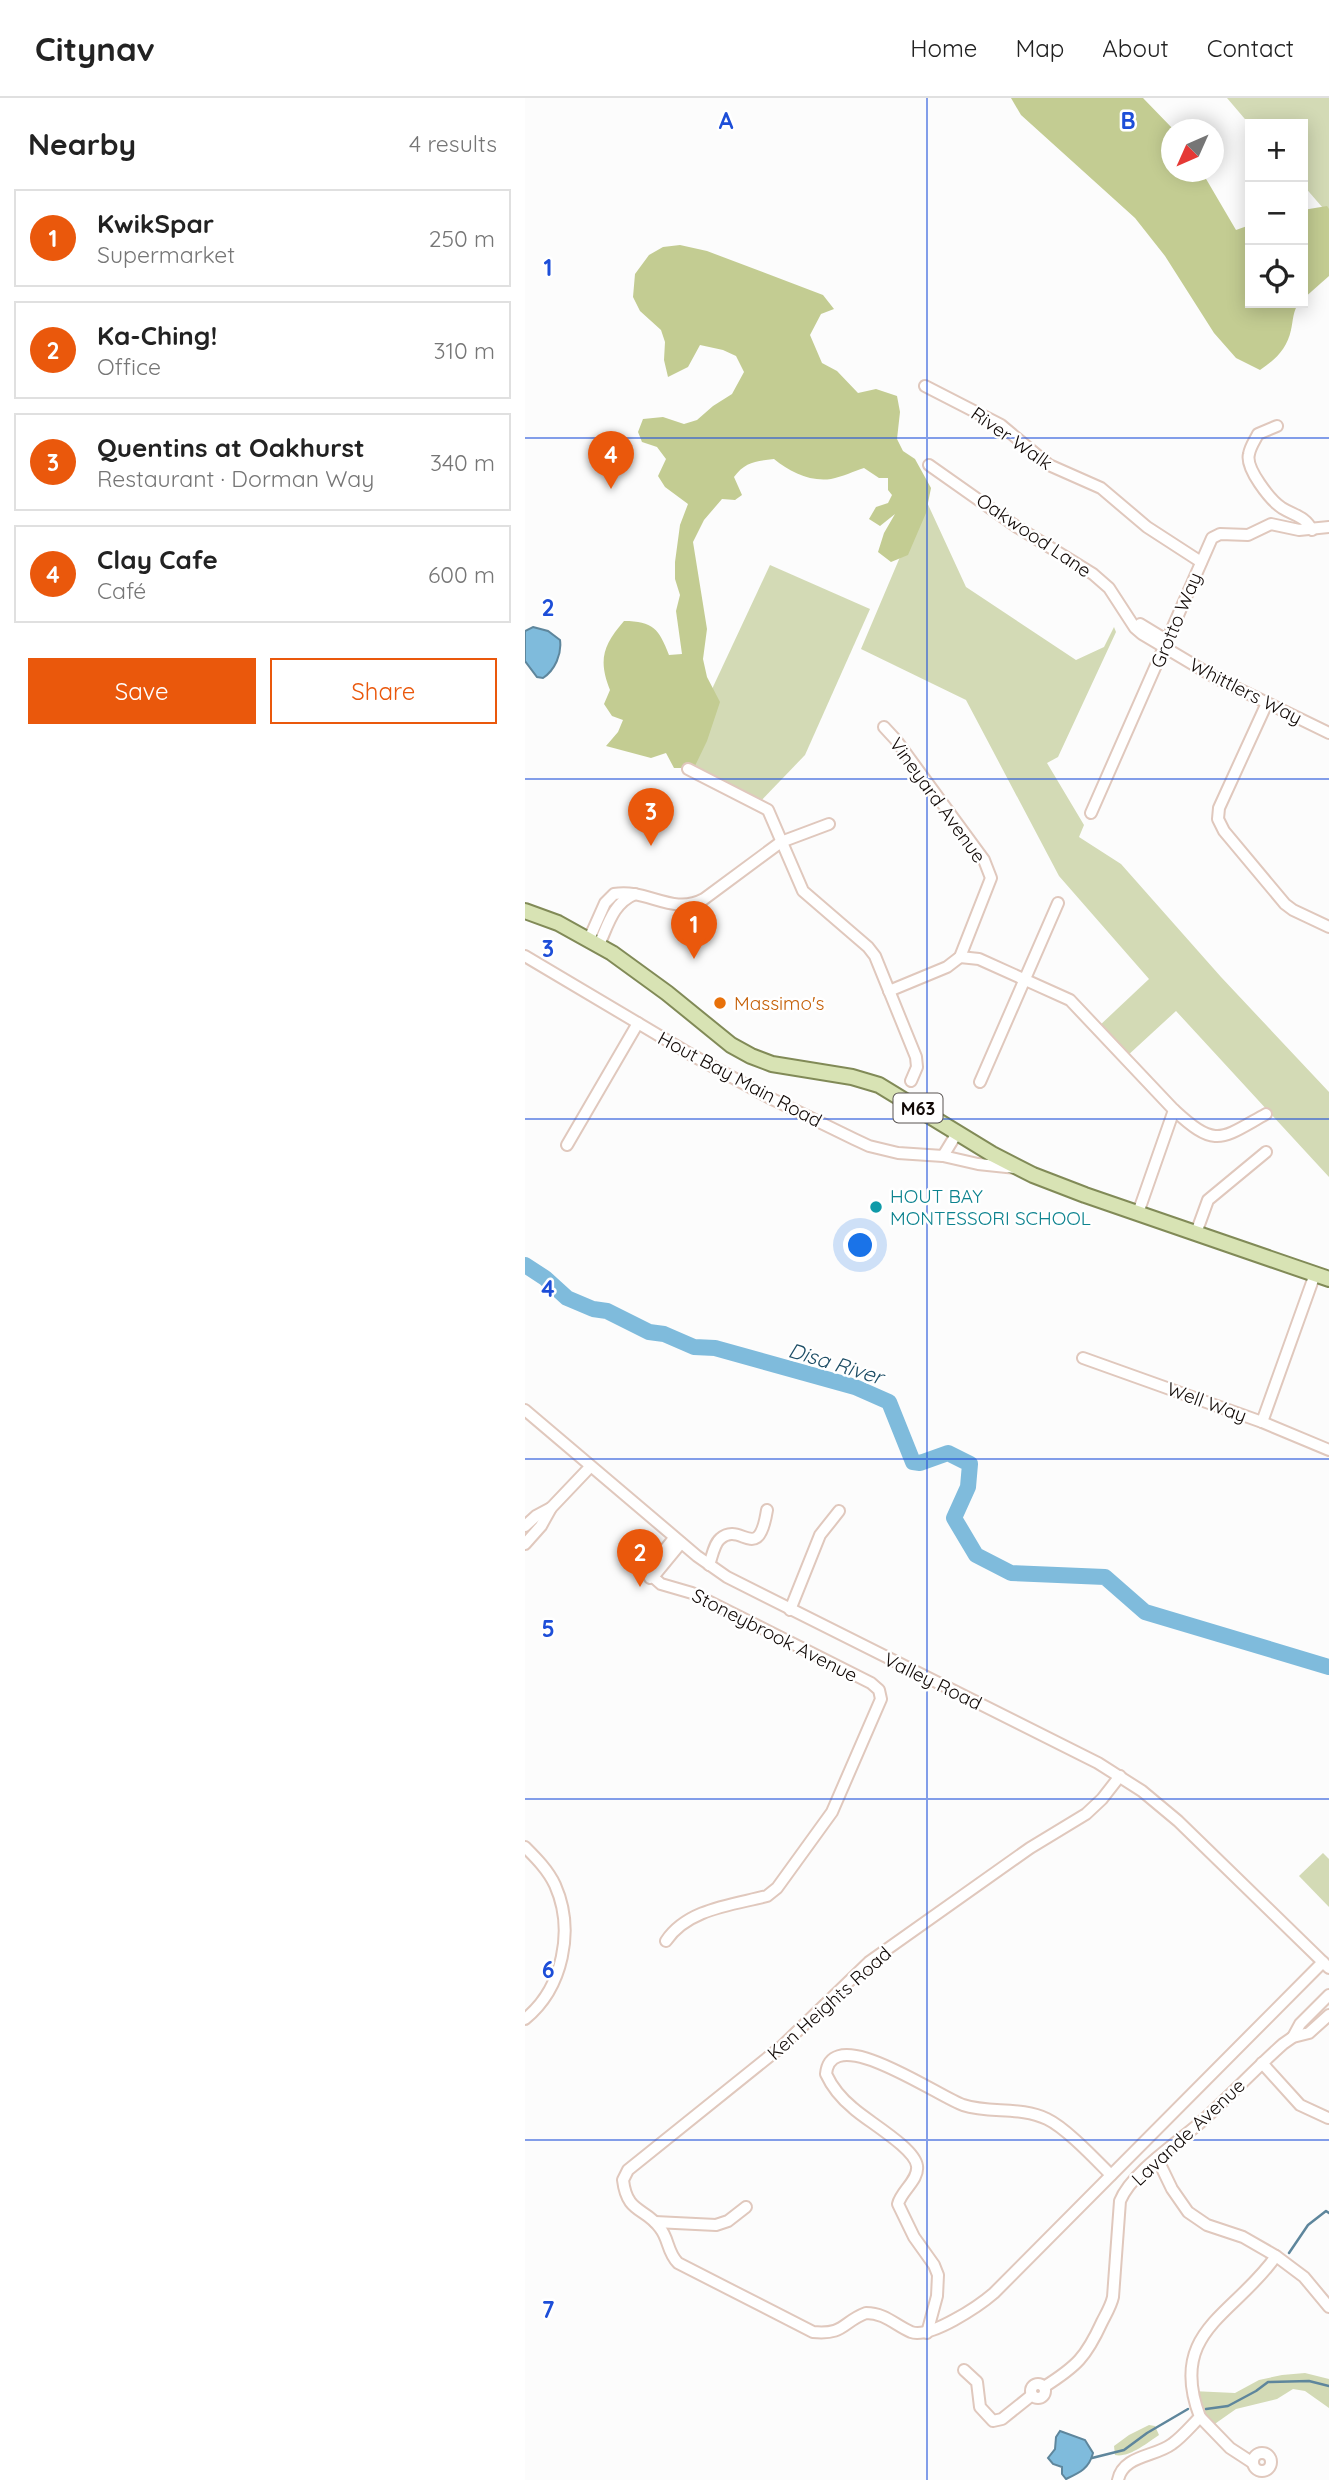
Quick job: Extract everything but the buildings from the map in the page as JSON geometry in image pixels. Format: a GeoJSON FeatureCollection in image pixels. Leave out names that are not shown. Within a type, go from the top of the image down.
{"type":"FeatureCollection","features":[{"type":"Feature","properties":{"kind":"main road","name":"Hout Bay Main Road"},"geometry":{"type":"LineString","coordinates":[[525,911],[558,923],[594,942],[659,987],[731,1045],[751,1056],[772,1064],[852,1077],[879,1085],[1018,1168],[1051,1183],[1322,1276]]}},
{"type":"Feature","properties":{"kind":"street","name":"River Walk"},"geometry":{"type":"LineString","coordinates":[[925,386],[1001,425],[1049,465],[1101,488],[1147,527],[1201,562]]}},
{"type":"Feature","properties":{"kind":"street"},"geometry":{"type":"LineString","coordinates":[[1277,426],[1258,434],[1248,455],[1249,467],[1273,500],[1282,508],[1303,518],[1312,530]]}},
{"type":"Feature","properties":{"kind":"street","name":"Oakwood Lane"},"geometry":{"type":"LineString","coordinates":[[929,465],[1017,527],[1089,570],[1108,588],[1138,631],[1166,645]]}},
{"type":"Feature","properties":{"kind":"street","name":"Grotto Way"},"geometry":{"type":"LineString","coordinates":[[1091,813],[1210,541],[1217,535],[1248,534],[1271,524],[1312,530],[1329,527]]}},
{"type":"Feature","properties":{"kind":"street","name":"Whittlers Way"},"geometry":{"type":"LineString","coordinates":[[1166,645],[1216,678],[1329,733]]}},
{"type":"Feature","properties":{"kind":"street"},"geometry":{"type":"LineString","coordinates":[[1267,703],[1219,808],[1219,819],[1224,831],[1285,904],[1329,927]]}},
{"type":"Feature","properties":{"kind":"street","name":"Vineyard Avenue"},"geometry":{"type":"LineString","coordinates":[[884,727],[984,860],[991,874],[989,888],[960,957]]}},
{"type":"Feature","properties":{"kind":"street"},"geometry":{"type":"LineString","coordinates":[[688,769],[766,809],[803,891],[872,951],[916,1057],[917,1067],[911,1081]]}},
{"type":"Feature","properties":{"kind":"street"},"geometry":{"type":"LineString","coordinates":[[594,942],[621,901],[635,894],[680,906],[698,902],[782,842],[829,824]]}},
{"type":"Feature","properties":{"kind":"street"},"geometry":{"type":"LineString","coordinates":[[980,1082],[1058,903]]}},
{"type":"Feature","properties":{"kind":"street","name":"Hout Bay Main Road"},"geometry":{"type":"LineString","coordinates":[[525,956],[770,1098],[862,1143],[910,1155],[943,1156],[1001,1168],[1018,1168]]}},
{"type":"Feature","properties":{"kind":"street"},"geometry":{"type":"LineString","coordinates":[[889,991],[947,967],[960,957],[979,959],[1072,1002],[1174,1111],[1202,1133],[1217,1137],[1230,1135],[1266,1114]]}},
{"type":"Feature","properties":{"kind":"street"},"geometry":{"type":"LineString","coordinates":[[567,1145],[638,1023]]}},
{"type":"Feature","properties":{"kind":"street"},"geometry":{"type":"LineString","coordinates":[[1138,1213],[1174,1111]]}},
{"type":"Feature","properties":{"kind":"street"},"geometry":{"type":"LineString","coordinates":[[943,1156],[957,1133]]}},
{"type":"Feature","properties":{"kind":"street"},"geometry":{"type":"LineString","coordinates":[[1196,1233],[1207,1200],[1266,1152]]}},
{"type":"Feature","properties":{"kind":"street","name":"Well Way"},"geometry":{"type":"LineString","coordinates":[[1083,1358],[1262,1422],[1322,1276]]}},
{"type":"Feature","properties":{"kind":"street","name":"Valley Road"},"geometry":{"type":"LineString","coordinates":[[525,1410],[678,1541],[736,1583],[1120,1776],[1153,1799],[1185,1828],[1326,1965]]}},
{"type":"Feature","properties":{"kind":"street"},"geometry":{"type":"LineString","coordinates":[[1262,1422],[1329,1450]]}},
{"type":"Feature","properties":{"kind":"street"},"geometry":{"type":"LineString","coordinates":[[525,1544],[541,1526],[552,1507],[590,1467]]}},
{"type":"Feature","properties":{"kind":"street"},"geometry":{"type":"LineString","coordinates":[[525,1526],[552,1507]]}},
{"type":"Feature","properties":{"kind":"street"},"geometry":{"type":"LineString","coordinates":[[709,1565],[722,1537],[736,1535],[753,1539],[760,1535],[766,1524],[767,1510]]}},
{"type":"Feature","properties":{"kind":"street"},"geometry":{"type":"LineString","coordinates":[[790,1610],[821,1535],[839,1511]]}},
{"type":"Feature","properties":{"kind":"street","name":"Stoneybrook Avenue"},"geometry":{"type":"LineString","coordinates":[[666,1941],[675,1928],[689,1919],[767,1896],[776,1888],[832,1812],[881,1699],[879,1690],[871,1683],[692,1593],[661,1584],[653,1577],[678,1541]]}},
{"type":"Feature","properties":{"kind":"street","name":"Ken Heights Road"},"geometry":{"type":"LineString","coordinates":[[655,2222],[634,2208],[627,2197],[623,2180],[634,2164],[781,2047],[869,1962],[1030,1848],[1086,1815],[1103,1799],[1120,1776]]}},
{"type":"Feature","properties":{"kind":"street"},"geometry":{"type":"LineString","coordinates":[[525,1847],[544,1868],[555,1886],[565,1928],[563,1953],[553,1982],[536,2008],[525,2019]]}},
{"type":"Feature","properties":{"kind":"street"},"geometry":{"type":"LineString","coordinates":[[655,2222],[663,2231],[667,2248],[678,2263],[813,2332],[839,2331],[862,2314],[872,2313],[885,2316],[913,2332],[927,2333],[989,2297],[1326,1965]]}},
{"type":"Feature","properties":{"kind":"street","name":"Lavande Avenue"},"geometry":{"type":"LineString","coordinates":[[964,2370],[977,2382],[980,2407],[993,2421],[1002,2419],[1032,2395],[1037,2398],[1043,2396],[1044,2387],[1077,2365],[1093,2342],[1113,2297],[1120,2201],[1126,2190],[1157,2158],[1293,2037],[1300,2024],[1329,1995]]}},
{"type":"Feature","properties":{"kind":"street"},"geometry":{"type":"LineString","coordinates":[[1319,2004],[1329,2015]]}},
{"type":"Feature","properties":{"kind":"street","name":"Lavande Avenue"},"geometry":{"type":"LineString","coordinates":[[1293,2037],[1309,2033],[1329,2015]]}},
{"type":"Feature","properties":{"kind":"street"},"geometry":{"type":"LineString","coordinates":[[1293,2037],[1305,2039],[1314,2036],[1329,2024]]}},
{"type":"Feature","properties":{"kind":"street"},"geometry":{"type":"LineString","coordinates":[[927,2333],[937,2296],[937,2275],[934,2265],[907,2224],[898,2202],[916,2174],[917,2164],[912,2155],[863,2117],[839,2094],[826,2074],[827,2068],[834,2060],[843,2054],[863,2057],[967,2106],[1025,2112],[1045,2118],[1061,2129],[1111,2175]]}},
{"type":"Feature","properties":{"kind":"street"},"geometry":{"type":"LineString","coordinates":[[1262,2063],[1300,2105],[1329,2119]]}},
{"type":"Feature","properties":{"kind":"street"},"geometry":{"type":"LineString","coordinates":[[1157,2158],[1176,2197],[1199,2221],[1243,2237],[1276,2256],[1304,2277],[1329,2307]]}},
{"type":"Feature","properties":{"kind":"street"},"geometry":{"type":"LineString","coordinates":[[655,2222],[716,2225],[729,2221],[745,2207]]}},
{"type":"Feature","properties":{"kind":"street"},"geometry":{"type":"LineString","coordinates":[[1253,2463],[1224,2443],[1201,2417],[1190,2381],[1199,2342],[1217,2317],[1245,2294],[1276,2256]]}},
{"type":"Feature","properties":{"kind":"street"},"geometry":{"type":"LineString","coordinates":[[1118,2480],[1120,2472],[1129,2463],[1168,2447],[1201,2417]]}},
{"type":"Feature","properties":{"kind":"green space"},"geometry":{"type":"Polygon","coordinates":[[[1011,98],[1143,98],[1163,119],[1161,119],[1161,182],[1208,182],[1236,230],[1245,227],[1245,308],[1296,308],[1287,343],[1275,358],[1260,370],[1236,358],[1214,333],[1165,256],[1135,218],[1021,115],[1011,98]]]}},
{"type":"Feature","properties":{"kind":"green space"},"geometry":{"type":"Polygon","coordinates":[[[1227,98],[1329,98],[1329,215],[1308,191],[1308,119],[1245,119],[1227,98]]]}},
{"type":"Feature","properties":{"kind":"green space"},"geometry":{"type":"Polygon","coordinates":[[[1327,206],[1329,209],[1329,276],[1308,295],[1308,245],[1308,209],[1327,206]]]}},
{"type":"Feature","properties":{"kind":"green space"},"geometry":{"type":"Polygon","coordinates":[[[680,245],[707,251],[823,295],[834,309],[821,314],[810,335],[822,363],[837,371],[858,393],[876,389],[897,396],[900,412],[897,439],[903,451],[915,459],[931,488],[926,513],[908,555],[891,562],[878,552],[884,533],[895,514],[880,526],[869,519],[876,507],[888,503],[892,495],[888,490],[888,478],[879,478],[864,468],[835,478],[815,479],[794,472],[774,459],[751,463],[738,472],[734,477],[742,495],[735,500],[722,499],[704,520],[693,542],[707,629],[703,659],[707,677],[720,702],[707,741],[694,768],[674,768],[666,753],[651,758],[606,746],[618,732],[623,720],[612,716],[604,704],[610,690],[604,670],[605,653],[611,638],[624,621],[642,623],[654,628],[669,655],[682,654],[676,611],[680,595],[675,579],[675,562],[680,525],[688,504],[665,487],[658,476],[666,459],[657,447],[642,442],[638,432],[643,419],[663,417],[684,424],[697,420],[732,394],[744,372],[736,356],[700,345],[688,367],[668,377],[664,360],[665,342],[661,330],[640,311],[633,297],[635,274],[649,255],[663,247],[680,245]]]}},
{"type":"Feature","properties":{"kind":"green space"},"geometry":{"type":"Polygon","coordinates":[[[925,498],[966,587],[1076,660],[1104,647],[1114,627],[1116,632],[1058,757],[1047,763],[1084,825],[1079,837],[1121,864],[1221,977],[1329,1092],[1329,1177],[1176,1011],[1126,1057],[1098,1027],[1149,979],[1059,876],[966,700],[861,649],[925,498]]]}},
{"type":"Feature","properties":{"kind":"green space"},"geometry":{"type":"Polygon","coordinates":[[[770,565],[870,609],[805,755],[757,805],[677,764],[770,565]]]}},
{"type":"Feature","properties":{"kind":"green space"},"geometry":{"type":"Polygon","coordinates":[[[1323,1853],[1329,1859],[1329,1907],[1299,1876],[1323,1853]]]}},
{"type":"Feature","properties":{"kind":"green space"},"geometry":{"type":"Polygon","coordinates":[[[1305,2373],[1329,2379],[1329,2408],[1305,2391],[1293,2389],[1277,2399],[1236,2409],[1209,2428],[1192,2391],[1235,2393],[1259,2380],[1305,2373]]]}},
{"type":"Feature","properties":{"kind":"green space"},"geometry":{"type":"Polygon","coordinates":[[[1149,2425],[1155,2426],[1159,2435],[1132,2452],[1115,2455],[1114,2446],[1149,2425]]]}},
{"type":"Feature","properties":{"kind":"water"},"geometry":{"type":"Polygon","coordinates":[[[533,627],[548,631],[560,640],[557,661],[543,678],[537,677],[525,661],[525,631],[533,627]]]}},
{"type":"Feature","properties":{"kind":"water"},"geometry":{"type":"Polygon","coordinates":[[[1060,2431],[1085,2440],[1093,2453],[1086,2467],[1066,2479],[1062,2474],[1062,2467],[1053,2464],[1048,2458],[1055,2449],[1056,2437],[1060,2431]]]}},
{"type":"Feature","properties":{"kind":"waterway","name":"Disa River"},"geometry":{"type":"LineString","coordinates":[[525,1265],[545,1278],[567,1298],[593,1309],[607,1311],[649,1332],[664,1334],[694,1347],[715,1348],[855,1387],[889,1402],[913,1462],[920,1463],[948,1453],[970,1464],[968,1487],[954,1518],[976,1555],[1011,1573],[1105,1577],[1145,1612],[1329,1667]]}},
{"type":"Feature","properties":{"kind":"waterway"},"geometry":{"type":"LineString","coordinates":[[1289,2253],[1308,2225],[1326,2211],[1329,2213]]}},
{"type":"Feature","properties":{"kind":"waterway"},"geometry":{"type":"LineString","coordinates":[[1206,2409],[1228,2406],[1268,2382],[1309,2381],[1329,2386]]}},
{"type":"Feature","properties":{"kind":"waterway"},"geometry":{"type":"LineString","coordinates":[[1092,2458],[1124,2450],[1188,2409]]}},
{"type":"Feature","properties":{"kind":"place","name":"Clay Cafe"},"geometry":{"type":"Point","coordinates":[611,489]}},
{"type":"Feature","properties":{"kind":"place","name":"Quentins at Oakhurst"},"geometry":{"type":"Point","coordinates":[651,846]}},
{"type":"Feature","properties":{"kind":"place","name":"KwikSpar"},"geometry":{"type":"Point","coordinates":[694,959]}},
{"type":"Feature","properties":{"kind":"place","name":"Massimo's"},"geometry":{"type":"Point","coordinates":[720,1003]}},
{"type":"Feature","properties":{"kind":"place","name":"HOUT BAY MONTESSORI SCHOOL"},"geometry":{"type":"Point","coordinates":[876,1207]}},
{"type":"Feature","properties":{"kind":"place","name":"Ka-Ching!"},"geometry":{"type":"Point","coordinates":[640,1587]}}]}
